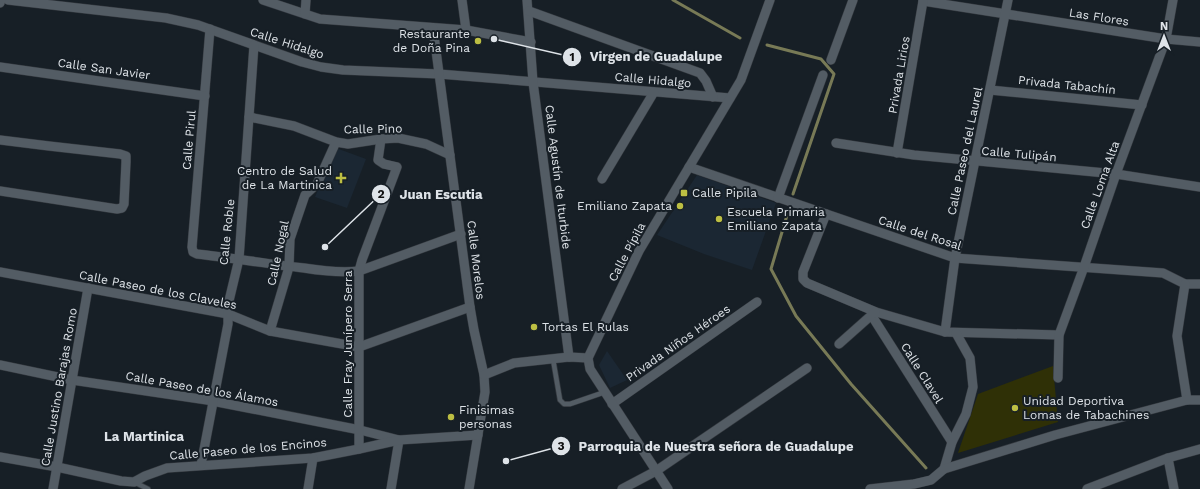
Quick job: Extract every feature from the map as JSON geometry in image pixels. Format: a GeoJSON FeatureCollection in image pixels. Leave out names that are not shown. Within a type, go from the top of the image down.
{"type":"FeatureCollection","features":[{"type":"Feature","properties":{"kind":"street","name":"Calle Hidalgo"},"geometry":{"type":"LineString","coordinates":[[8,0],[166,18],[198,25],[321,68],[439,74],[730,98]]}},
{"type":"Feature","properties":{"kind":"street"},"geometry":{"type":"LineString","coordinates":[[263,0],[320,19],[466,30],[530,42]]}},
{"type":"Feature","properties":{"kind":"street"},"geometry":{"type":"LineString","coordinates":[[305,14],[306,0]]}},
{"type":"Feature","properties":{"kind":"street"},"geometry":{"type":"LineString","coordinates":[[462,0],[466,30]]}},
{"type":"Feature","properties":{"kind":"street","name":"Calle Agustín de Iturbide"},"geometry":{"type":"LineString","coordinates":[[527,0],[533,82],[569,357]]}},
{"type":"Feature","properties":{"kind":"street","name":"Calle Pípila"},"geometry":{"type":"LineString","coordinates":[[588,358],[638,251],[741,80],[770,0]]}},
{"type":"Feature","properties":{"kind":"street"},"geometry":{"type":"LineString","coordinates":[[831,60],[853,0]]}},
{"type":"Feature","properties":{"kind":"street","name":"Calle Paseo del Laurel"},"geometry":{"type":"LineString","coordinates":[[945,332],[955,258],[1008,0]]}},
{"type":"Feature","properties":{"kind":"street","name":"Calle Loma Alta"},"geometry":{"type":"LineString","coordinates":[[1058,378],[1058,335],[1166,39],[1173,0]]}},
{"type":"Feature","properties":{"kind":"street","name":"Las Flores"},"geometry":{"type":"LineString","coordinates":[[923,1],[1166,39],[1200,42]]}},
{"type":"Feature","properties":{"kind":"street","name":"Privada Lirios"},"geometry":{"type":"LineString","coordinates":[[897,153],[923,1]]}},
{"type":"Feature","properties":{"kind":"street"},"geometry":{"type":"LineString","coordinates":[[529,11],[700,73],[706,81],[713,97]]}},
{"type":"Feature","properties":{"kind":"street","name":"Calle Morelos"},"geometry":{"type":"LineString","coordinates":[[433,28],[470,307],[484,375],[485,392],[469,489]]}},
{"type":"Feature","properties":{"kind":"street","name":"Calle Pirul"},"geometry":{"type":"LineString","coordinates":[[210,29],[192,248],[193,252],[197,254],[239,259]]}},
{"type":"Feature","properties":{"kind":"street","name":"Calle Roble"},"geometry":{"type":"LineString","coordinates":[[201,465],[228,324],[228,305],[239,259],[254,45]]}},
{"type":"Feature","properties":{"kind":"street","name":"Calle San Javier"},"geometry":{"type":"LineString","coordinates":[[0,67],[205,96]]}},
{"type":"Feature","properties":{"kind":"street"},"geometry":{"type":"LineString","coordinates":[[778,198],[823,75]]}},
{"type":"Feature","properties":{"kind":"street","name":"Privada Tabachín"},"geometry":{"type":"LineString","coordinates":[[990,90],[1142,105]]}},
{"type":"Feature","properties":{"kind":"street"},"geometry":{"type":"LineString","coordinates":[[602,179],[654,92]]}},
{"type":"Feature","properties":{"kind":"street","name":"Calle Pino"},"geometry":{"type":"LineString","coordinates":[[249,117],[294,126],[336,142],[348,144],[398,138],[426,144],[450,155]]}},
{"type":"Feature","properties":{"kind":"street","name":"Calle Fray Junípero Serra"},"geometry":{"type":"LineString","coordinates":[[359,449],[359,272],[362,260],[397,166],[384,164],[378,160],[381,139]]}},
{"type":"Feature","properties":{"kind":"street"},"geometry":{"type":"LineString","coordinates":[[0,140],[120,154],[126,156],[124,204],[122,208],[117,209],[0,191]]}},
{"type":"Feature","properties":{"kind":"street","name":"Calle Nogal"},"geometry":{"type":"LineString","coordinates":[[270,331],[289,267],[290,239],[305,195],[317,184],[336,142]]}},
{"type":"Feature","properties":{"kind":"street","name":"Calle Tulipán"},"geometry":{"type":"LineString","coordinates":[[836,143],[897,153],[975,162],[1116,174],[1200,187]]}},
{"type":"Feature","properties":{"kind":"street","name":"Calle del Rosal"},"geometry":{"type":"LineString","coordinates":[[689,167],[955,258],[1163,273],[1185,284],[1200,284]]}},
{"type":"Feature","properties":{"kind":"street"},"geometry":{"type":"LineString","coordinates":[[826,214],[803,272],[803,279],[807,283],[874,314],[945,332],[1058,335]]}},
{"type":"Feature","properties":{"kind":"street"},"geometry":{"type":"LineString","coordinates":[[239,259],[289,267],[344,273],[359,272],[461,234]]}},
{"type":"Feature","properties":{"kind":"street","name":"Calle Paseo de los Claveles"},"geometry":{"type":"LineString","coordinates":[[0,272],[228,314],[270,331],[359,347]]}},
{"type":"Feature","properties":{"kind":"street"},"geometry":{"type":"LineString","coordinates":[[1185,284],[1177,336],[1187,400]]}},
{"type":"Feature","properties":{"kind":"street","name":"Calle Justino Barajas Romo"},"geometry":{"type":"LineString","coordinates":[[53,489],[88,288]]}},
{"type":"Feature","properties":{"kind":"street","name":"Privada Niños Héroes"},"geometry":{"type":"LineString","coordinates":[[612,404],[757,302]]}},
{"type":"Feature","properties":{"kind":"street"},"geometry":{"type":"LineString","coordinates":[[359,347],[470,307]]}},
{"type":"Feature","properties":{"kind":"street"},"geometry":{"type":"LineString","coordinates":[[838,344],[874,314]]}},
{"type":"Feature","properties":{"kind":"street","name":"Calle Clavel"},"geometry":{"type":"LineString","coordinates":[[874,314],[952,442]]}},
{"type":"Feature","properties":{"kind":"street"},"geometry":{"type":"LineString","coordinates":[[944,469],[952,442],[966,414],[973,387],[970,358],[956,333]]}},
{"type":"Feature","properties":{"kind":"street"},"geometry":{"type":"LineString","coordinates":[[484,375],[514,363],[569,357],[588,358],[590,369],[604,392],[668,489]]}},
{"type":"Feature","properties":{"kind":"street","name":"Calle Paseo de los Álamos"},"geometry":{"type":"LineString","coordinates":[[0,365],[72,380],[213,401],[360,430],[399,440]]}},
{"type":"Feature","properties":{"kind":"street"},"geometry":{"type":"LineString","coordinates":[[622,489],[656,471],[807,368]]}},
{"type":"Feature","properties":{"kind":"street"},"geometry":{"type":"LineString","coordinates":[[870,489],[914,484],[931,480],[944,469],[1054,435],[1187,400],[1200,400]]}},
{"type":"Feature","properties":{"kind":"street","name":"Calle Paseo de los Encinos"},"geometry":{"type":"LineString","coordinates":[[134,482],[145,476],[167,468],[313,458],[399,440],[478,435]]}},
{"type":"Feature","properties":{"kind":"street"},"geometry":{"type":"LineString","coordinates":[[391,489],[399,440]]}},
{"type":"Feature","properties":{"kind":"street"},"geometry":{"type":"LineString","coordinates":[[1087,489],[1168,458],[1200,449]]}},
{"type":"Feature","properties":{"kind":"street"},"geometry":{"type":"LineString","coordinates":[[0,457],[58,467],[121,481],[134,482]]}},
{"type":"Feature","properties":{"kind":"street"},"geometry":{"type":"LineString","coordinates":[[308,489],[313,458]]}},
{"type":"Feature","properties":{"kind":"street"},"geometry":{"type":"LineString","coordinates":[[1168,458],[1174,489]]}},
{"type":"Feature","properties":{"kind":"lane"},"geometry":{"type":"LineString","coordinates":[[553,359],[560,400],[564,404],[570,404],[604,392]]}},
{"type":"Feature","properties":{"kind":"lane"},"geometry":{"type":"LineString","coordinates":[[134,482],[148,489]]}},
{"type":"Feature","properties":{"kind":"shaded area","name":"Centro de Salud de La Martinica"},"geometry":{"type":"Polygon","coordinates":[[[336,148],[366,159],[347,208],[315,197],[336,148]]]}},
{"type":"Feature","properties":{"kind":"shaded area","name":"Escuela Primaria Emiliano Zapata"},"geometry":{"type":"Polygon","coordinates":[[[697,175],[776,203],[752,270],[704,254],[657,235],[697,175]]]}},
{"type":"Feature","properties":{"kind":"shaded area"},"geometry":{"type":"Polygon","coordinates":[[[607,351],[627,380],[610,388],[599,365],[607,351]]]}},
{"type":"Feature","properties":{"kind":"shaded area","name":"Unidad Deportiva Lomas de Tabachines"},"geometry":{"type":"Polygon","coordinates":[[[1053,366],[1058,422],[958,453],[978,394],[1053,366]]]}},
{"type":"Feature","properties":{"kind":"waterway"},"geometry":{"type":"LineString","coordinates":[[673,0],[740,38]]}},
{"type":"Feature","properties":{"kind":"waterway"},"geometry":{"type":"LineString","coordinates":[[767,45],[821,59],[834,74],[793,194]]}},
{"type":"Feature","properties":{"kind":"waterway"},"geometry":{"type":"LineString","coordinates":[[788,212],[771,269],[796,316],[851,384],[926,468]]}},
{"type":"Feature","properties":{"kind":"place","name":"Virgen de Guadalupe"},"geometry":{"type":"Point","coordinates":[494,39]}},
{"type":"Feature","properties":{"kind":"place","name":"Restaurante de Doña Pina"},"geometry":{"type":"Point","coordinates":[478,41]}},
{"type":"Feature","properties":{"kind":"place","name":"Centro de Salud de La Martinica"},"geometry":{"type":"Point","coordinates":[341,178]}},
{"type":"Feature","properties":{"kind":"place","name":"Calle Pipila"},"geometry":{"type":"Point","coordinates":[684,193]}},
{"type":"Feature","properties":{"kind":"place","name":"Emiliano Zapata"},"geometry":{"type":"Point","coordinates":[680,206]}},
{"type":"Feature","properties":{"kind":"place","name":"Escuela Primaria Emiliano Zapata"},"geometry":{"type":"Point","coordinates":[719,219]}},
{"type":"Feature","properties":{"kind":"place","name":"Juan Escutia"},"geometry":{"type":"Point","coordinates":[325,247]}},
{"type":"Feature","properties":{"kind":"place","name":"Tortas El Rulas"},"geometry":{"type":"Point","coordinates":[534,327]}},
{"type":"Feature","properties":{"kind":"place","name":"Unidad Deportiva Lomas de Tabachines"},"geometry":{"type":"Point","coordinates":[1015,408]}},
{"type":"Feature","properties":{"kind":"place","name":"Finisimas personas"},"geometry":{"type":"Point","coordinates":[451,417]}},
{"type":"Feature","properties":{"kind":"place","name":"Parroquia de Nuestra señora de Guadalupe"},"geometry":{"type":"Point","coordinates":[506,461]}},
{"type":"Feature","properties":{"kind":"district","name":"La Martinica"},"geometry":{"type":"Point","coordinates":[144,436]}}]}
